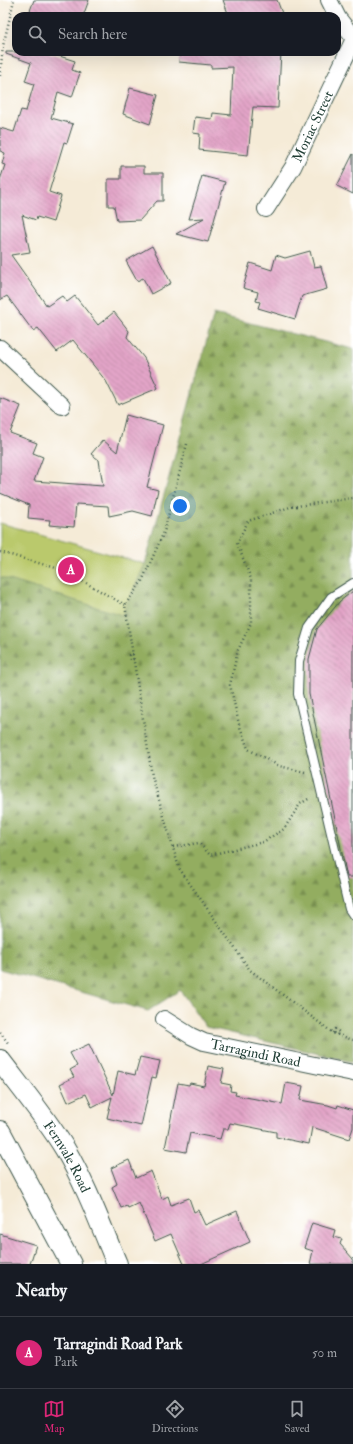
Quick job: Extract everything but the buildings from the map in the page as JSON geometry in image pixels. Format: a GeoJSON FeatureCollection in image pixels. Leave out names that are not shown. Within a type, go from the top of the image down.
{"type":"FeatureCollection","features":[{"type":"Feature","properties":{"kind":"street"},"geometry":{"type":"LineString","coordinates":[[329,0],[335,12]]}},
{"type":"Feature","properties":{"kind":"street"},"geometry":{"type":"LineString","coordinates":[[341,22],[353,37]]}},
{"type":"Feature","properties":{"kind":"street","name":"Moriac Street"},"geometry":{"type":"LineString","coordinates":[[266,209],[293,167],[353,41]]}},
{"type":"Feature","properties":{"kind":"street"},"geometry":{"type":"LineString","coordinates":[[0,348],[62,406]]}},
{"type":"Feature","properties":{"kind":"street","name":"Tarragindi Road"},"geometry":{"type":"LineString","coordinates":[[164,1019],[191,1036],[204,1042],[353,1073]]}},
{"type":"Feature","properties":{"kind":"street","name":"Fernvale Road"},"geometry":{"type":"LineString","coordinates":[[0,1060],[48,1122],[66,1150],[82,1182],[117,1264]]}},
{"type":"Feature","properties":{"kind":"street"},"geometry":{"type":"LineString","coordinates":[[0,1131],[71,1264]]}},
{"type":"Feature","properties":{"kind":"lane"},"geometry":{"type":"LineString","coordinates":[[353,583],[331,597],[309,628],[299,661],[298,694],[349,909],[353,915]]}},
{"type":"Feature","properties":{"kind":"path"},"geometry":{"type":"LineString","coordinates":[[0,76],[3,46],[14,0]]}},
{"type":"Feature","properties":{"kind":"path"},"geometry":{"type":"LineString","coordinates":[[187,444],[164,532],[142,581],[125,605],[152,776],[179,868],[250,970],[333,1033],[353,1040]]}},
{"type":"Feature","properties":{"kind":"path"},"geometry":{"type":"LineString","coordinates":[[309,773],[279,766],[248,750],[239,724],[230,685],[238,650],[251,623],[251,579],[237,543],[248,521],[290,507],[353,498]]}},
{"type":"Feature","properties":{"kind":"path"},"geometry":{"type":"LineString","coordinates":[[0,552],[62,570],[125,605]]}},
{"type":"Feature","properties":{"kind":"path"},"geometry":{"type":"LineString","coordinates":[[173,847],[199,843],[210,855],[263,842],[284,829],[300,804],[314,796]]}},
{"type":"Feature","properties":{"kind":"green space"},"geometry":{"type":"Polygon","coordinates":[[[214,314],[353,349],[353,1062],[206,1027],[180,990],[148,1011],[0,969],[0,577],[122,615],[145,564],[214,314]]]}},
{"type":"Feature","properties":{"kind":"green space"},"geometry":{"type":"Polygon","coordinates":[[[0,523],[145,564],[122,615],[0,577],[0,523]]]}},
{"type":"Feature","properties":{"kind":"place","name":"Tarragindi Road Park"},"geometry":{"type":"Point","coordinates":[71,570]}}]}
